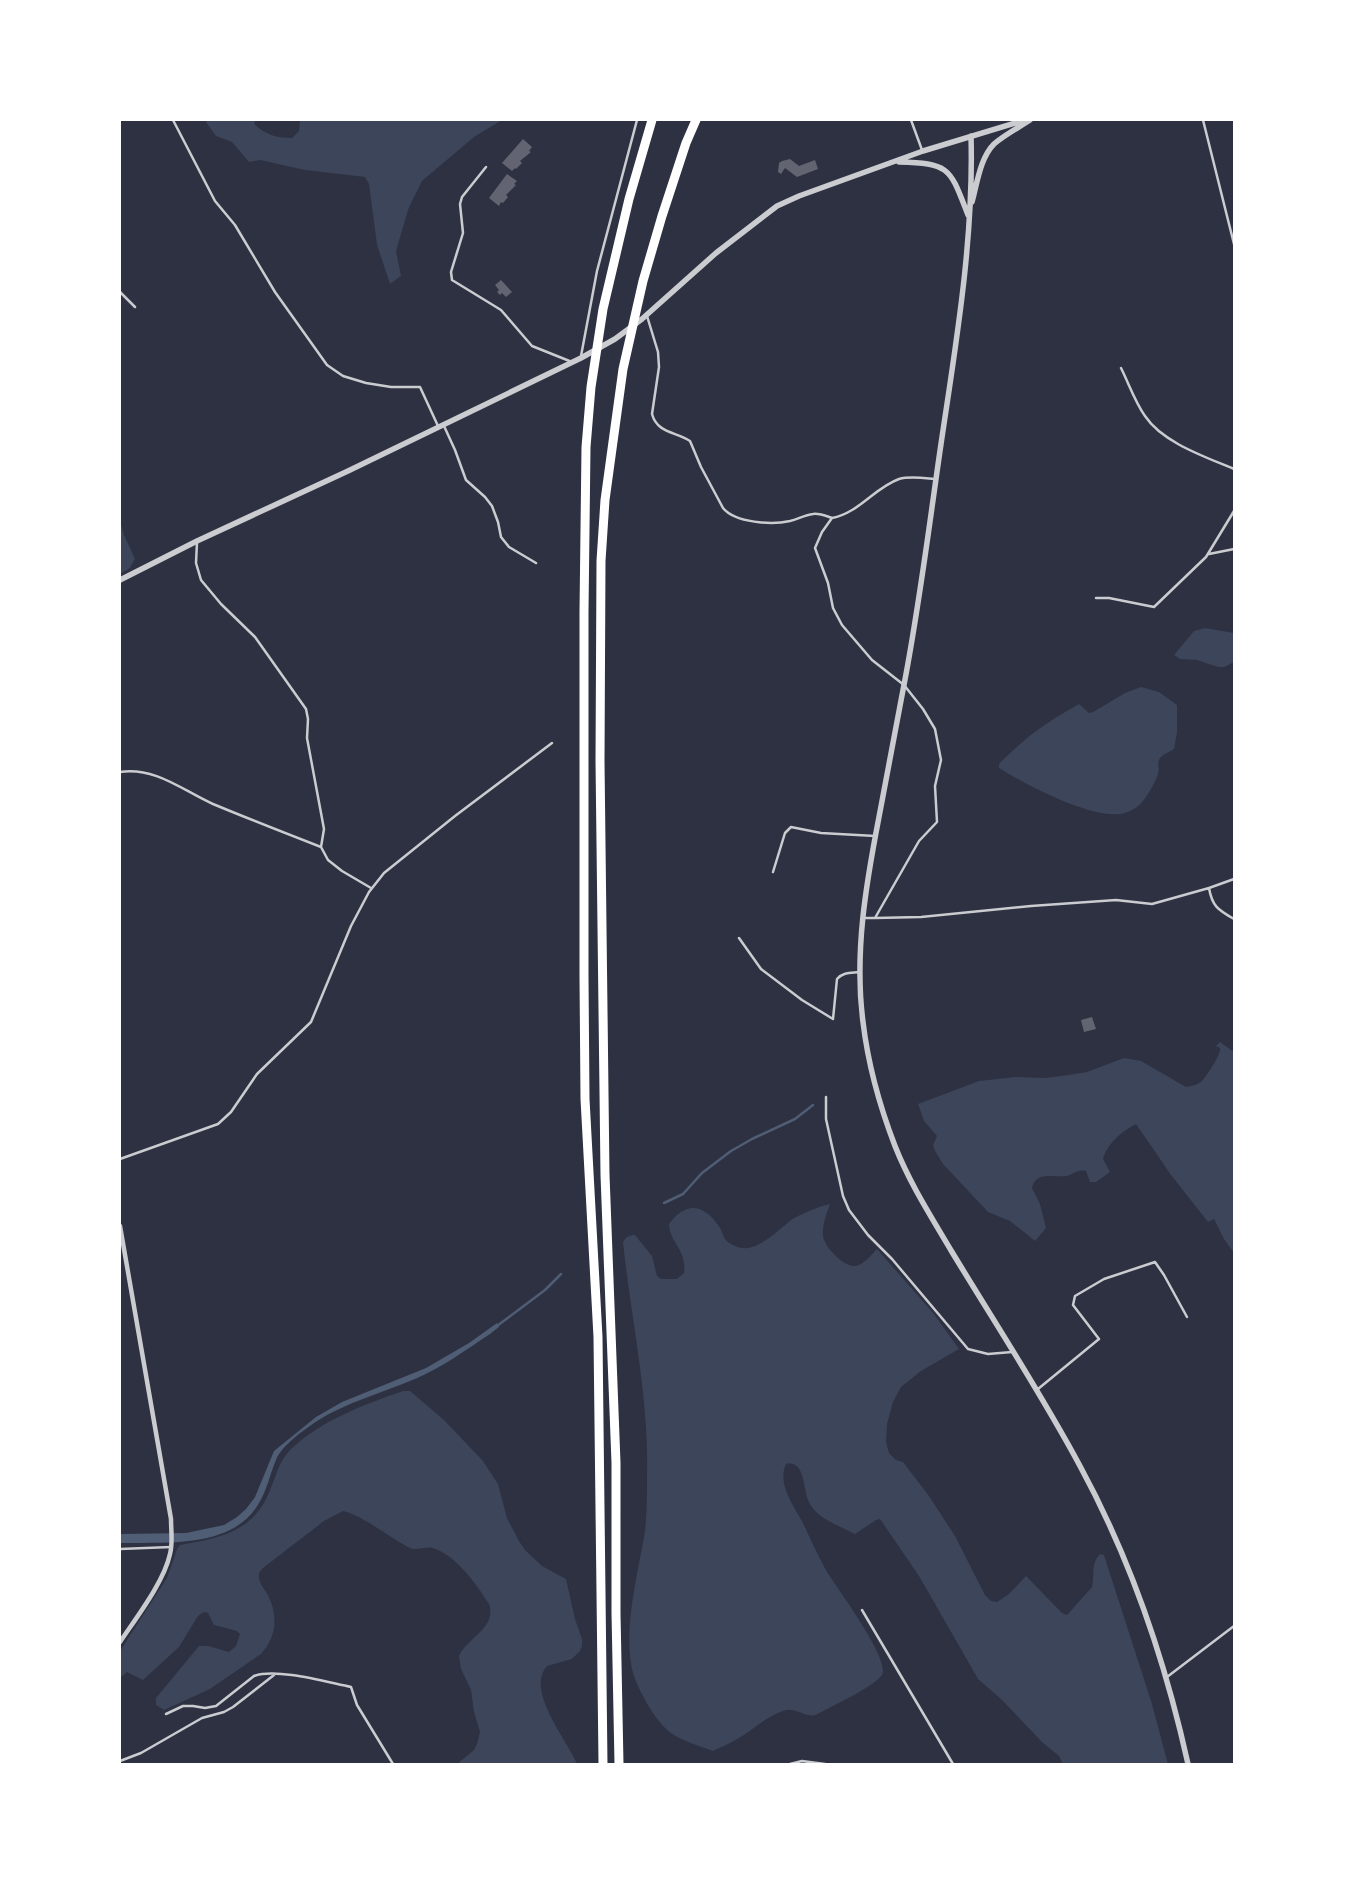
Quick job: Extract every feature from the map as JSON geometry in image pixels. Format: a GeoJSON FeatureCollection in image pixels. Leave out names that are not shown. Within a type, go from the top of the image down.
{"type":"FeatureCollection","features":[{"type":"Feature","properties":{"kind":"highway"},"geometry":{"type":"LineString","coordinates":[[603,1764],[598,1338],[586,1108],[584,976],[584,510],[586,447],[602,309],[629,199],[652,120]]}},
{"type":"Feature","properties":{"kind":"highway"},"geometry":{"type":"LineString","coordinates":[[619,1764],[616,1463],[605,1175],[601,560],[605,500],[623,369],[643,281],[662,216],[686,143],[696,120]]}},
{"type":"Feature","properties":{"kind":"street"},"geometry":{"type":"LineString","coordinates":[[120,580],[197,541],[573,362],[615,339],[646,315],[716,253],[777,206],[799,196],[923,151],[1025,120]]}},
{"type":"Feature","properties":{"kind":"street"},"geometry":{"type":"LineString","coordinates":[[969,216],[978,179],[989,152],[995,144],[1030,120]]}},
{"type":"Feature","properties":{"kind":"street"},"geometry":{"type":"LineString","coordinates":[[971,136],[972,170],[969,216],[952,369],[904,684],[875,836],[862,918],[859,972],[863,1022],[880,1104],[896,1149],[916,1191],[1014,1352],[1080,1465],[1104,1511],[1141,1600],[1166,1678],[1188,1764]]}},
{"type":"Feature","properties":{"kind":"street"},"geometry":{"type":"LineString","coordinates":[[895,162],[925,163],[948,172],[954,179],[969,216]]}},
{"type":"Feature","properties":{"kind":"street"},"geometry":{"type":"LineString","coordinates":[[120,1226],[171,1523],[170,1555],[163,1575],[120,1642]]}},
{"type":"Feature","properties":{"kind":"lane"},"geometry":{"type":"LineString","coordinates":[[172,120],[215,202],[235,224],[275,292],[320,358],[334,371],[354,380],[378,386],[420,387],[455,450],[466,480],[492,506],[501,537],[509,546],[536,562]]}},
{"type":"Feature","properties":{"kind":"lane"},"geometry":{"type":"LineString","coordinates":[[581,358],[597,271],[637,120]]}},
{"type":"Feature","properties":{"kind":"lane"},"geometry":{"type":"LineString","coordinates":[[911,120],[913,131],[923,151]]}},
{"type":"Feature","properties":{"kind":"lane"},"geometry":{"type":"LineString","coordinates":[[1204,120],[1234,244]]}},
{"type":"Feature","properties":{"kind":"lane"},"geometry":{"type":"LineString","coordinates":[[486,167],[462,197],[460,204],[463,233],[451,272],[452,280],[501,310],[532,346],[573,362]]}},
{"type":"Feature","properties":{"kind":"lane"},"geometry":{"type":"LineString","coordinates":[[120,292],[135,307]]}},
{"type":"Feature","properties":{"kind":"lane"},"geometry":{"type":"LineString","coordinates":[[646,315],[658,352],[657,382],[652,414],[654,421],[659,427],[690,441],[701,467],[728,514],[744,520],[781,522],[812,514],[832,518],[844,516],[891,483],[907,478],[936,479]]}},
{"type":"Feature","properties":{"kind":"lane"},"geometry":{"type":"LineString","coordinates":[[1121,368],[1145,416],[1153,426],[1178,444],[1234,469]]}},
{"type":"Feature","properties":{"kind":"lane"},"geometry":{"type":"LineString","coordinates":[[1096,598],[1109,598],[1154,607],[1186,579],[1209,554],[1234,511]]}},
{"type":"Feature","properties":{"kind":"lane"},"geometry":{"type":"LineString","coordinates":[[832,518],[822,532],[815,548],[828,583],[833,608],[842,626],[872,660],[904,684],[923,709],[935,729],[941,760],[935,786],[937,822],[919,841],[875,918]]}},
{"type":"Feature","properties":{"kind":"lane"},"geometry":{"type":"LineString","coordinates":[[197,541],[196,563],[201,580],[221,604],[255,637],[306,709],[308,719],[307,738],[324,829],[321,847],[328,860],[342,871],[372,888]]}},
{"type":"Feature","properties":{"kind":"lane"},"geometry":{"type":"LineString","coordinates":[[1209,554],[1234,549]]}},
{"type":"Feature","properties":{"kind":"lane"},"geometry":{"type":"LineString","coordinates":[[120,1159],[218,1124],[231,1112],[257,1074],[311,1022],[351,926],[372,888],[384,873],[448,821],[552,743]]}},
{"type":"Feature","properties":{"kind":"lane"},"geometry":{"type":"LineString","coordinates":[[120,772],[132,770],[152,773],[173,782],[204,800],[321,847]]}},
{"type":"Feature","properties":{"kind":"lane"},"geometry":{"type":"LineString","coordinates":[[773,872],[785,833],[791,827],[821,833],[875,836]]}},
{"type":"Feature","properties":{"kind":"lane"},"geometry":{"type":"LineString","coordinates":[[862,918],[921,918],[1011,907],[1116,900],[1152,904],[1234,879]]}},
{"type":"Feature","properties":{"kind":"lane"},"geometry":{"type":"LineString","coordinates":[[1209,888],[1211,901],[1234,920]]}},
{"type":"Feature","properties":{"kind":"lane"},"geometry":{"type":"LineString","coordinates":[[739,938],[761,969],[802,1000],[833,1019],[837,979],[840,975],[859,972]]}},
{"type":"Feature","properties":{"kind":"lane"},"geometry":{"type":"LineString","coordinates":[[826,1097],[826,1119],[843,1196],[849,1210],[868,1235],[892,1259],[968,1349],[988,1354],[1014,1352]]}},
{"type":"Feature","properties":{"kind":"lane"},"geometry":{"type":"LineString","coordinates":[[1036,1390],[1099,1339],[1073,1305],[1075,1296],[1104,1279],[1155,1262],[1187,1317]]}},
{"type":"Feature","properties":{"kind":"lane"},"geometry":{"type":"LineString","coordinates":[[120,1549],[171,1545]]}},
{"type":"Feature","properties":{"kind":"lane"},"geometry":{"type":"LineString","coordinates":[[862,1610],[953,1764]]}},
{"type":"Feature","properties":{"kind":"lane"},"geometry":{"type":"LineString","coordinates":[[1166,1678],[1234,1626]]}},
{"type":"Feature","properties":{"kind":"lane"},"geometry":{"type":"LineString","coordinates":[[166,1714],[183,1706],[205,1708],[216,1706],[254,1676],[261,1673],[302,1677],[351,1688],[357,1705],[393,1764]]}},
{"type":"Feature","properties":{"kind":"lane"},"geometry":{"type":"LineString","coordinates":[[120,1761],[142,1753],[195,1722],[233,1707],[275,1674]]}},
{"type":"Feature","properties":{"kind":"lane"},"geometry":{"type":"LineString","coordinates":[[790,1764],[802,1760],[826,1764]]}},
{"type":"Feature","properties":{"kind":"shaded area"},"geometry":{"type":"Polygon","coordinates":[[[208,120],[254,120],[255,125],[268,134],[276,137],[292,138],[299,131],[300,120],[502,120],[474,137],[422,181],[409,207],[396,251],[401,276],[390,284],[377,245],[369,184],[365,177],[305,170],[260,160],[249,162],[232,142],[216,136],[206,122],[208,120]]]}},
{"type":"Feature","properties":{"kind":"shaded area"},"geometry":{"type":"Polygon","coordinates":[[[120,521],[135,559],[130,568],[120,574],[120,521]]]}},
{"type":"Feature","properties":{"kind":"shaded area"},"geometry":{"type":"Polygon","coordinates":[[[1205,628],[1234,633],[1234,662],[1224,667],[1218,667],[1197,660],[1180,659],[1174,655],[1194,631],[1205,628]]]}},
{"type":"Feature","properties":{"kind":"shaded area"},"geometry":{"type":"Polygon","coordinates":[[[1141,687],[1159,692],[1177,705],[1177,733],[1174,749],[1164,754],[1158,763],[1159,770],[1152,788],[1141,804],[1133,810],[1120,814],[1107,814],[1075,806],[1025,783],[999,768],[999,764],[1027,738],[1079,704],[1089,713],[1093,712],[1125,693],[1141,687]]]}},
{"type":"Feature","properties":{"kind":"shaded area"},"geometry":{"type":"Polygon","coordinates":[[[1220,1042],[1234,1052],[1234,1253],[1224,1239],[1214,1219],[1208,1222],[1171,1175],[1136,1124],[1120,1134],[1108,1148],[1103,1159],[1110,1172],[1096,1182],[1090,1182],[1086,1171],[1078,1171],[1067,1176],[1041,1177],[1034,1182],[1032,1188],[1040,1204],[1046,1228],[1035,1241],[1010,1221],[988,1212],[943,1164],[933,1145],[937,1136],[924,1121],[918,1104],[979,1081],[1015,1077],[1045,1078],[1087,1072],[1124,1058],[1141,1061],[1188,1087],[1202,1081],[1207,1074],[1220,1051],[1220,1048],[1216,1046],[1220,1042]]]}},
{"type":"Feature","properties":{"kind":"shaded area"},"geometry":{"type":"Polygon","coordinates":[[[830,1204],[823,1231],[824,1240],[830,1250],[840,1260],[855,1266],[864,1262],[877,1249],[934,1314],[959,1349],[921,1371],[901,1387],[893,1402],[887,1424],[886,1442],[889,1453],[896,1460],[903,1462],[929,1496],[955,1536],[985,1595],[991,1601],[997,1602],[1009,1594],[1026,1576],[1062,1613],[1067,1615],[1092,1587],[1095,1562],[1100,1554],[1104,1555],[1152,1704],[1168,1764],[1063,1764],[1059,1756],[1042,1742],[1001,1699],[978,1679],[919,1576],[880,1519],[855,1534],[828,1521],[812,1507],[808,1500],[800,1470],[792,1464],[786,1464],[784,1471],[783,1479],[787,1494],[827,1572],[879,1655],[883,1667],[882,1675],[861,1691],[816,1715],[807,1715],[792,1710],[783,1711],[739,1738],[713,1751],[674,1735],[661,1724],[649,1707],[633,1673],[629,1640],[632,1603],[646,1524],[647,1446],[642,1387],[623,1242],[631,1235],[635,1235],[652,1256],[657,1276],[661,1279],[677,1279],[684,1273],[683,1258],[672,1236],[669,1224],[682,1211],[689,1208],[702,1210],[714,1220],[728,1242],[740,1248],[749,1248],[776,1233],[794,1218],[830,1204]]]}},
{"type":"Feature","properties":{"kind":"shaded area"},"geometry":{"type":"Polygon","coordinates":[[[497,1323],[499,1327],[490,1334],[434,1370],[340,1408],[317,1421],[300,1434],[279,1455],[259,1503],[247,1518],[233,1529],[216,1536],[197,1540],[120,1543],[120,1534],[186,1533],[224,1525],[246,1509],[255,1497],[274,1451],[316,1417],[342,1402],[426,1368],[469,1343],[497,1323]]]}},
{"type":"Feature","properties":{"kind":"shaded area"},"geometry":{"type":"Polygon","coordinates":[[[403,1391],[410,1391],[444,1420],[483,1461],[498,1484],[507,1518],[525,1550],[542,1566],[566,1579],[575,1619],[582,1639],[582,1646],[572,1659],[547,1666],[542,1676],[541,1689],[550,1716],[577,1764],[457,1764],[474,1750],[480,1732],[474,1712],[471,1690],[461,1669],[459,1656],[489,1620],[489,1604],[465,1572],[450,1557],[433,1548],[410,1548],[360,1517],[343,1511],[324,1521],[259,1573],[260,1582],[271,1603],[274,1618],[273,1633],[261,1654],[210,1689],[164,1710],[156,1705],[156,1698],[199,1646],[208,1646],[229,1652],[236,1646],[240,1634],[237,1631],[214,1625],[208,1613],[204,1612],[198,1616],[179,1647],[143,1680],[127,1672],[120,1678],[120,1651],[167,1578],[180,1545],[222,1536],[245,1524],[263,1504],[278,1469],[291,1449],[316,1430],[344,1414],[403,1391]]]}},
{"type":"Feature","properties":{"kind":"building"},"geometry":{"type":"Polygon","coordinates":[[[523,139],[532,147],[529,151],[531,152],[512,171],[502,163],[523,139]]]}},
{"type":"Feature","properties":{"kind":"building"},"geometry":{"type":"Polygon","coordinates":[[[790,159],[799,166],[815,160],[818,169],[797,177],[785,168],[781,174],[778,172],[779,163],[790,159]]]}},
{"type":"Feature","properties":{"kind":"building"},"geometry":{"type":"Polygon","coordinates":[[[507,174],[517,181],[514,184],[516,185],[499,206],[489,198],[507,174]]]}},
{"type":"Feature","properties":{"kind":"building"},"geometry":{"type":"Polygon","coordinates":[[[501,280],[512,292],[506,297],[502,293],[500,295],[497,292],[499,290],[495,285],[501,280]]]}},
{"type":"Feature","properties":{"kind":"building"},"geometry":{"type":"Polygon","coordinates":[[[1092,1017],[1096,1029],[1084,1032],[1081,1020],[1092,1017]]]}},
{"type":"Feature","properties":{"kind":"waterway"},"geometry":{"type":"LineString","coordinates":[[664,1203],[683,1194],[702,1173],[731,1151],[795,1119],[813,1105]]}},
{"type":"Feature","properties":{"kind":"waterway"},"geometry":{"type":"LineString","coordinates":[[497,1326],[545,1290],[561,1274]]}}]}
